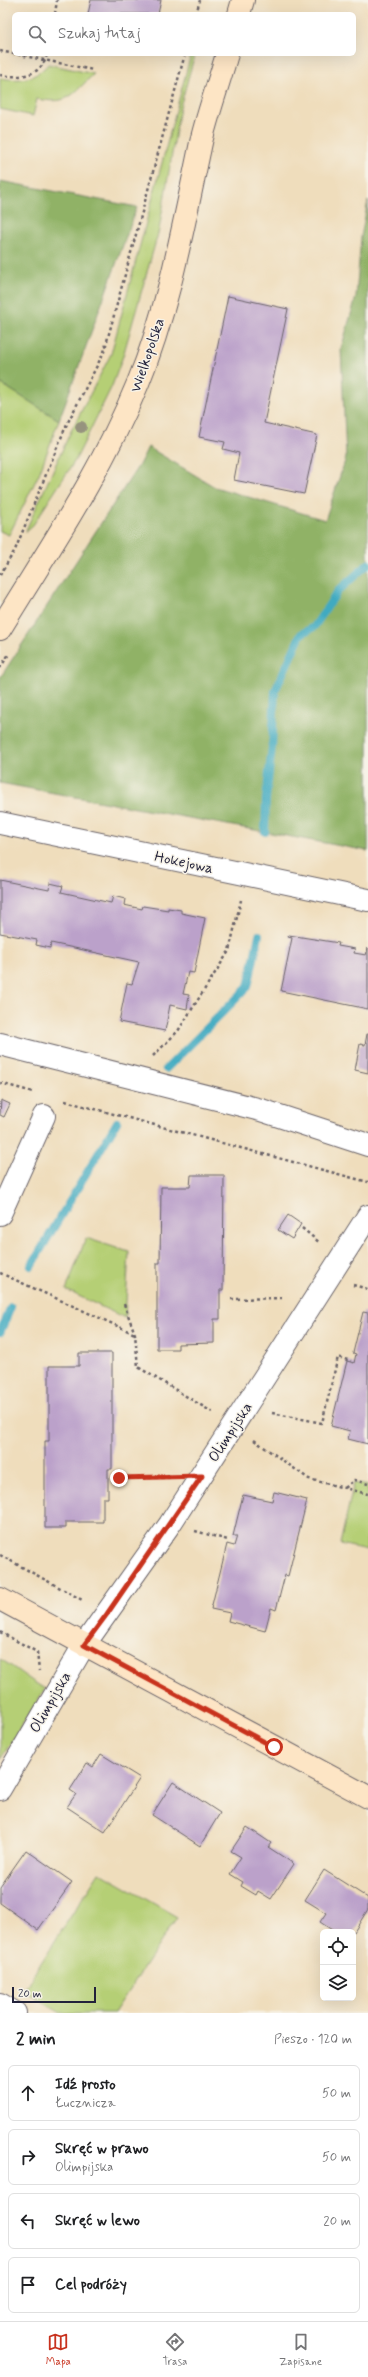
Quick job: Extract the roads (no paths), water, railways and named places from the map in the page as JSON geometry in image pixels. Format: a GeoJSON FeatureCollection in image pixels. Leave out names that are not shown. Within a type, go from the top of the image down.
{"type":"FeatureCollection","features":[{"type":"Feature","properties":{"kind":"street"},"geometry":{"type":"LineString","coordinates":[[239,12],[243,0]]}},
{"type":"Feature","properties":{"kind":"street","name":"Wielkopolska"},"geometry":{"type":"LineString","coordinates":[[0,629],[92,481],[106,456],[139,382],[161,315],[183,236],[203,137],[226,56]]}},
{"type":"Feature","properties":{"kind":"street","name":"Hokejowa"},"geometry":{"type":"LineString","coordinates":[[0,823],[368,900]]}},
{"type":"Feature","properties":{"kind":"street"},"geometry":{"type":"LineString","coordinates":[[0,1044],[261,1110],[368,1145]]}},
{"type":"Feature","properties":{"kind":"street"},"geometry":{"type":"LineString","coordinates":[[0,1214],[44,1116]]}},
{"type":"Feature","properties":{"kind":"street","name":"Olimpijska"},"geometry":{"type":"LineString","coordinates":[[0,1789],[84,1645],[170,1524],[202,1476],[368,1216]]}},
{"type":"Feature","properties":{"kind":"street"},"geometry":{"type":"LineString","coordinates":[[0,1599],[368,1797]]}},
{"type":"Feature","properties":{"kind":"street"},"geometry":{"type":"LineString","coordinates":[[0,2004],[15,2013]]}},
{"type":"Feature","properties":{"kind":"waterway"},"geometry":{"type":"LineString","coordinates":[[265,832],[266,799],[272,747],[275,691],[301,634],[314,627],[338,591],[368,564]]}},
{"type":"Feature","properties":{"kind":"waterway"},"geometry":{"type":"LineString","coordinates":[[166,1069],[248,987],[259,935]]}},
{"type":"Feature","properties":{"kind":"waterway"},"geometry":{"type":"LineString","coordinates":[[31,1266],[117,1122]]}},
{"type":"Feature","properties":{"kind":"waterway"},"geometry":{"type":"LineString","coordinates":[[0,1333],[11,1307]]}}]}
